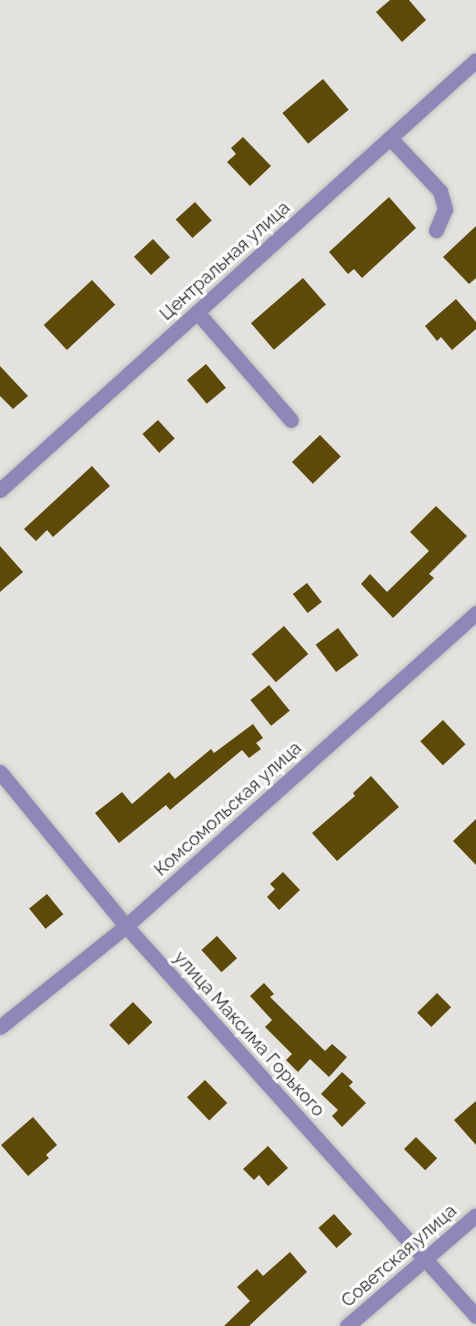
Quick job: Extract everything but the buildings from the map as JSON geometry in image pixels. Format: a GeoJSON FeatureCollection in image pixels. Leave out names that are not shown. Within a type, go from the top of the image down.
{"type":"FeatureCollection","features":[{"type":"Feature","properties":{"kind":"street","name":"Центральная улица"},"geometry":{"type":"LineString","coordinates":[[0,490],[476,60]]}},
{"type":"Feature","properties":{"kind":"street"},"geometry":{"type":"LineString","coordinates":[[390,138],[440,191],[445,209],[436,230]]}},
{"type":"Feature","properties":{"kind":"street"},"geometry":{"type":"LineString","coordinates":[[197,312],[291,420]]}},
{"type":"Feature","properties":{"kind":"street","name":"Комсомольская улица"},"geometry":{"type":"LineString","coordinates":[[0,1027],[126,926],[476,613]]}},
{"type":"Feature","properties":{"kind":"street","name":"улица Максима Горького"},"geometry":{"type":"LineString","coordinates":[[0,771],[126,926],[476,1316]]}},
{"type":"Feature","properties":{"kind":"street","name":"Советская улица"},"geometry":{"type":"LineString","coordinates":[[347,1326],[476,1215]]}}]}
